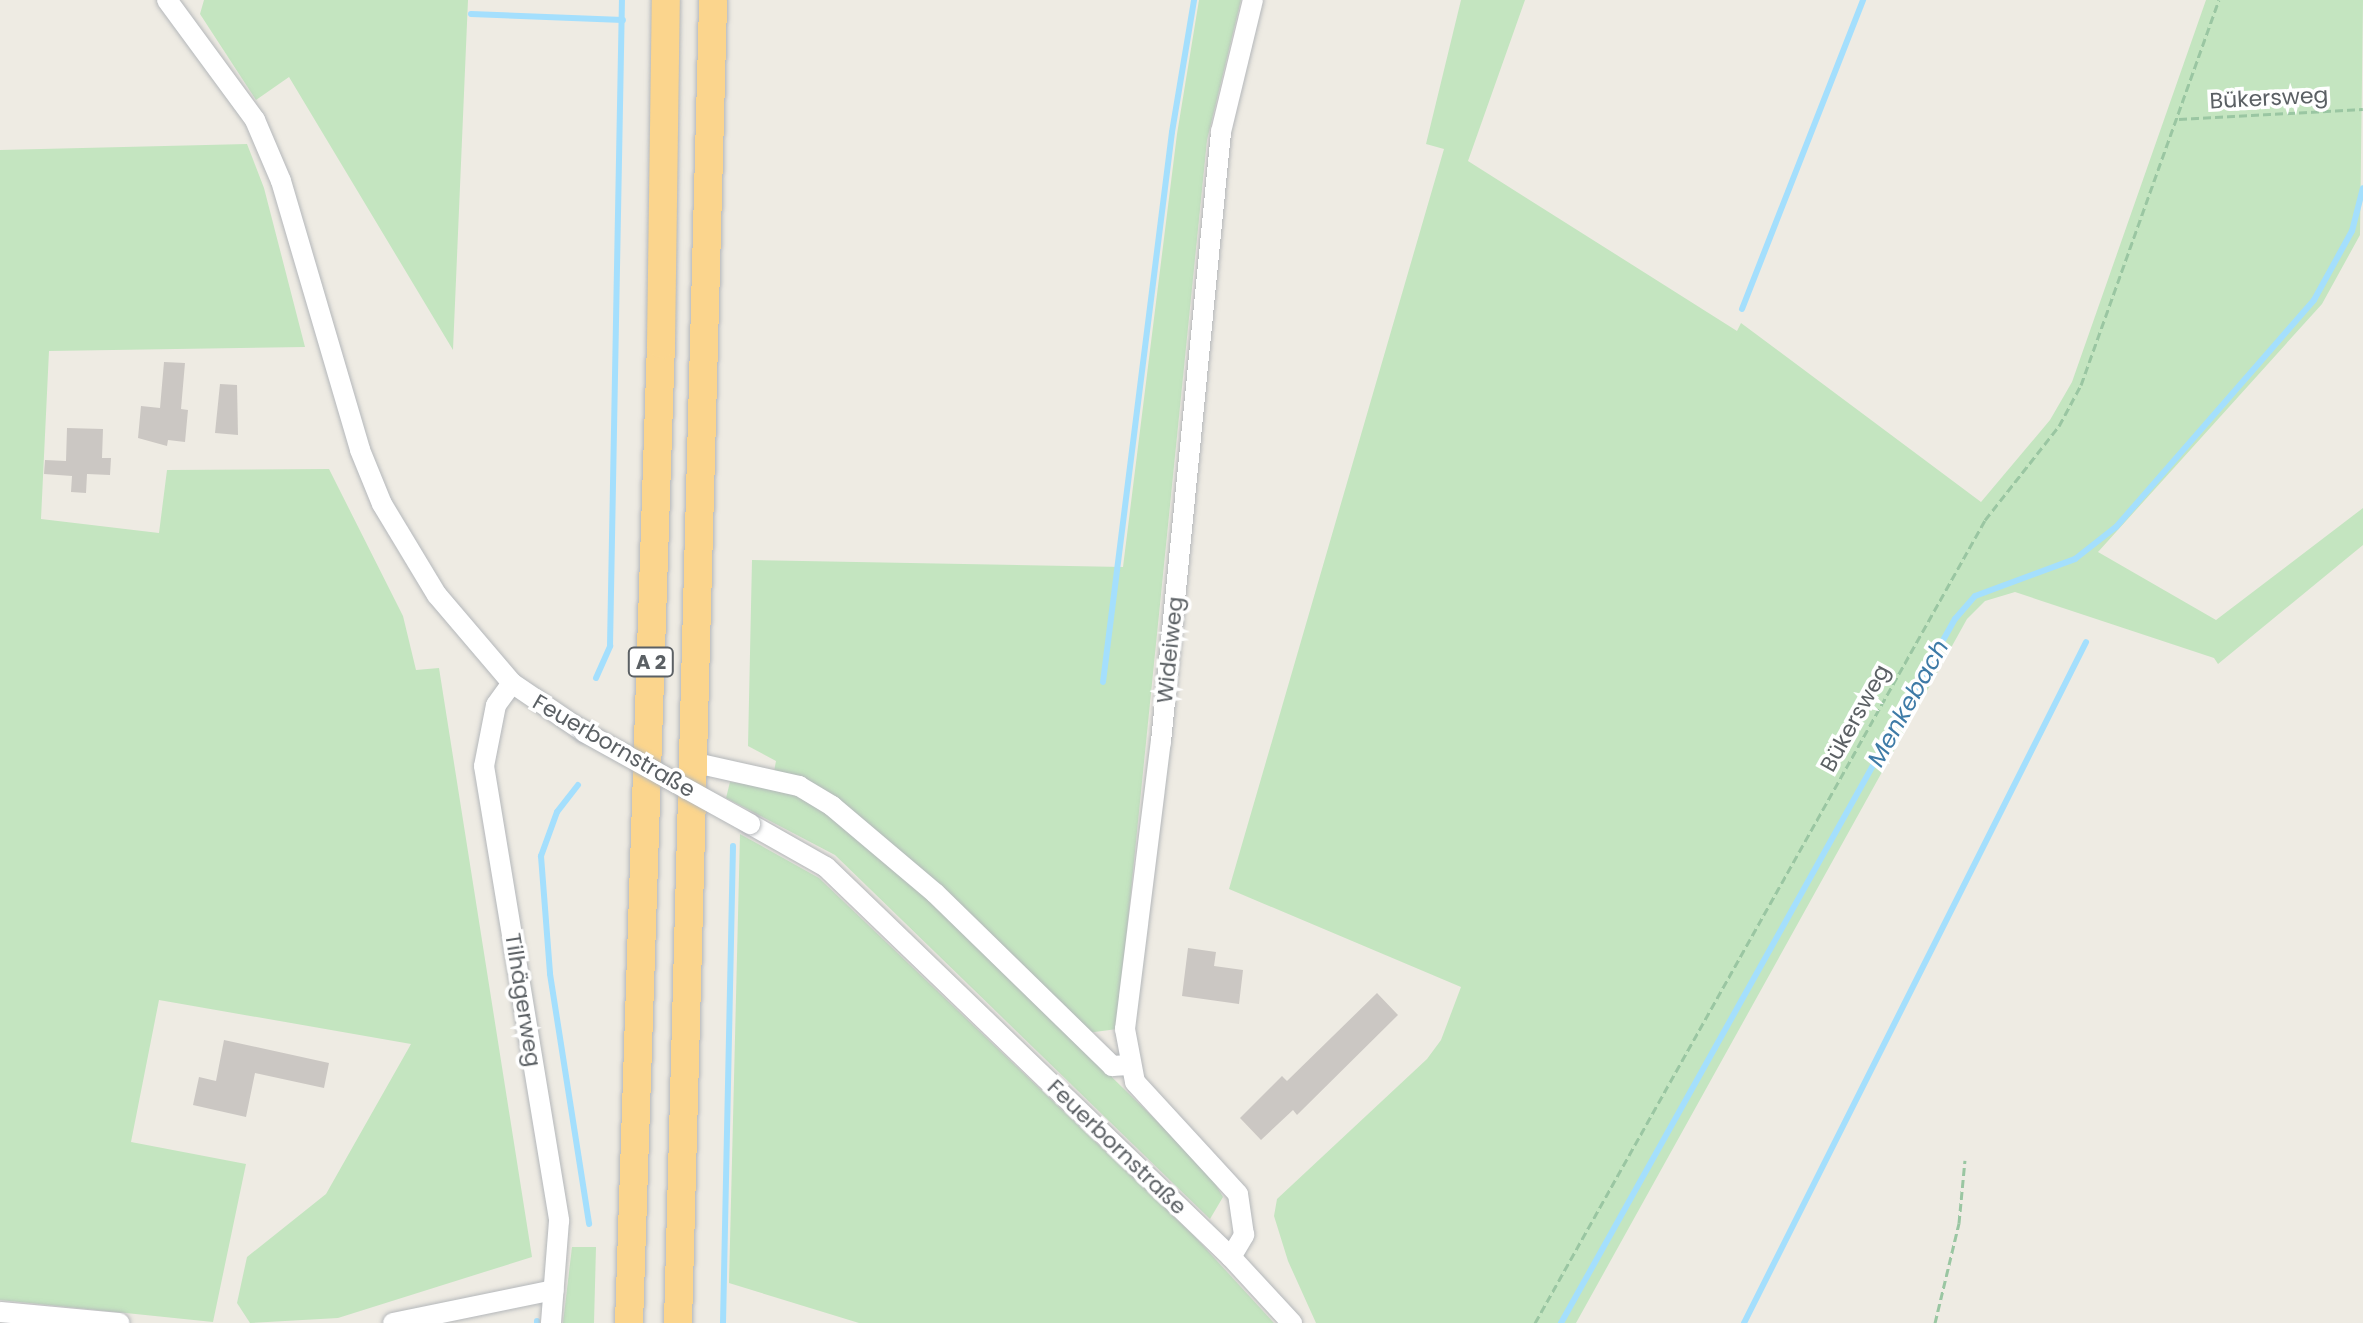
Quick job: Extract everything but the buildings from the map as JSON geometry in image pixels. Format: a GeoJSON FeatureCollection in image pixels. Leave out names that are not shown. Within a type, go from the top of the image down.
{"type":"FeatureCollection","features":[{"type":"Feature","properties":{"kind":"highway","name":"A 2"},"geometry":{"type":"LineString","coordinates":[[629,1323],[661,360],[666,0]]}},
{"type":"Feature","properties":{"kind":"highway","name":"A 2"},"geometry":{"type":"LineString","coordinates":[[678,1323],[696,763],[713,0]]}},
{"type":"Feature","properties":{"kind":"street","name":"Feuerbornstraße"},"geometry":{"type":"LineString","coordinates":[[167,0],[188,8],[255,120],[281,181],[360,450],[382,504],[437,595],[512,683],[584,732],[826,867],[1231,1257],[1292,1323]]}},
{"type":"Feature","properties":{"kind":"street","name":"Wideiweg"},"geometry":{"type":"LineString","coordinates":[[1231,1257],[1244,1235],[1238,1194],[1157,1110],[1129,1065],[1125,1029],[1161,742],[1221,132],[1253,0]]}},
{"type":"Feature","properties":{"kind":"street","name":"Tilhägerweg"},"geometry":{"type":"LineString","coordinates":[[512,683],[496,705],[484,766],[559,1221],[551,1323]]}},
{"type":"Feature","properties":{"kind":"street"},"geometry":{"type":"LineString","coordinates":[[696,763],[799,786],[832,806],[935,893],[1112,1066],[1129,1065]]}},
{"type":"Feature","properties":{"kind":"street"},"geometry":{"type":"LineString","coordinates":[[393,1323],[554,1290]]}},
{"type":"Feature","properties":{"kind":"street"},"geometry":{"type":"LineString","coordinates":[[0,1312],[119,1323]]}},
{"type":"Feature","properties":{"kind":"path","name":"Bükersweg"},"geometry":{"type":"LineString","coordinates":[[1535,1323],[1985,520],[2067,413],[2219,0]]}},
{"type":"Feature","properties":{"kind":"path","name":"Bükersweg"},"geometry":{"type":"LineString","coordinates":[[2177,119],[2361,109]]}},
{"type":"Feature","properties":{"kind":"path"},"geometry":{"type":"LineString","coordinates":[[1935,1323],[1959,1223],[1965,1160]]}},
{"type":"Feature","properties":{"kind":"green space"},"geometry":{"type":"Polygon","coordinates":[[[204,0],[468,0],[453,350],[289,77],[256,100],[200,14],[204,0]]]}},
{"type":"Feature","properties":{"kind":"green space"},"geometry":{"type":"Polygon","coordinates":[[[1199,0],[1241,0],[1207,140],[1117,1029],[1087,1033],[996,964],[1207,1170],[1223,1197],[1210,1219],[835,855],[726,798],[730,782],[771,787],[776,761],[748,746],[752,560],[1123,567],[1177,134],[1199,0]]]}},
{"type":"Feature","properties":{"kind":"green space"},"geometry":{"type":"Polygon","coordinates":[[[1461,0],[1525,0],[1468,161],[1737,331],[1741,323],[1981,502],[2050,420],[2072,382],[2206,0],[2363,0],[2360,235],[2322,304],[2098,552],[2216,620],[2363,508],[2363,545],[2218,664],[2214,658],[2015,592],[1985,601],[1967,619],[1576,1323],[1316,1323],[1288,1261],[1274,1216],[1277,1199],[1427,1059],[1441,1040],[1461,987],[1229,889],[1444,149],[1426,144],[1461,0]]]}},
{"type":"Feature","properties":{"kind":"green space"},"geometry":{"type":"Polygon","coordinates":[[[247,144],[264,188],[305,347],[49,351],[41,519],[159,533],[167,470],[329,469],[403,616],[416,670],[439,668],[532,1257],[338,1318],[250,1323],[237,1303],[247,1257],[326,1194],[411,1044],[159,1000],[131,1142],[246,1164],[213,1322],[0,1300],[0,150],[247,144]]]}},
{"type":"Feature","properties":{"kind":"green space"},"geometry":{"type":"Polygon","coordinates":[[[740,834],[819,878],[1195,1237],[1274,1323],[859,1323],[729,1283],[740,834]]]}},
{"type":"Feature","properties":{"kind":"green space"},"geometry":{"type":"Polygon","coordinates":[[[572,1247],[596,1247],[594,1323],[563,1323],[572,1247]]]}},
{"type":"Feature","properties":{"kind":"waterway"},"geometry":{"type":"LineString","coordinates":[[596,678],[610,646],[622,0]]}},
{"type":"Feature","properties":{"kind":"waterway"},"geometry":{"type":"LineString","coordinates":[[1103,682],[1172,132],[1194,0]]}},
{"type":"Feature","properties":{"kind":"waterway"},"geometry":{"type":"LineString","coordinates":[[1742,309],[1863,0]]}},
{"type":"Feature","properties":{"kind":"waterway"},"geometry":{"type":"LineString","coordinates":[[471,14],[623,20]]}},
{"type":"Feature","properties":{"kind":"waterway","name":"Menkebach"},"geometry":{"type":"LineString","coordinates":[[1561,1323],[1955,619],[1975,596],[2075,559],[2116,527],[2314,300],[2352,231],[2363,188]]}},
{"type":"Feature","properties":{"kind":"waterway"},"geometry":{"type":"LineString","coordinates":[[1744,1323],[2086,642]]}},
{"type":"Feature","properties":{"kind":"waterway"},"geometry":{"type":"LineString","coordinates":[[578,785],[557,812],[541,856],[550,974],[589,1224]]}},
{"type":"Feature","properties":{"kind":"waterway"},"geometry":{"type":"LineString","coordinates":[[723,1323],[733,846]]}}]}
